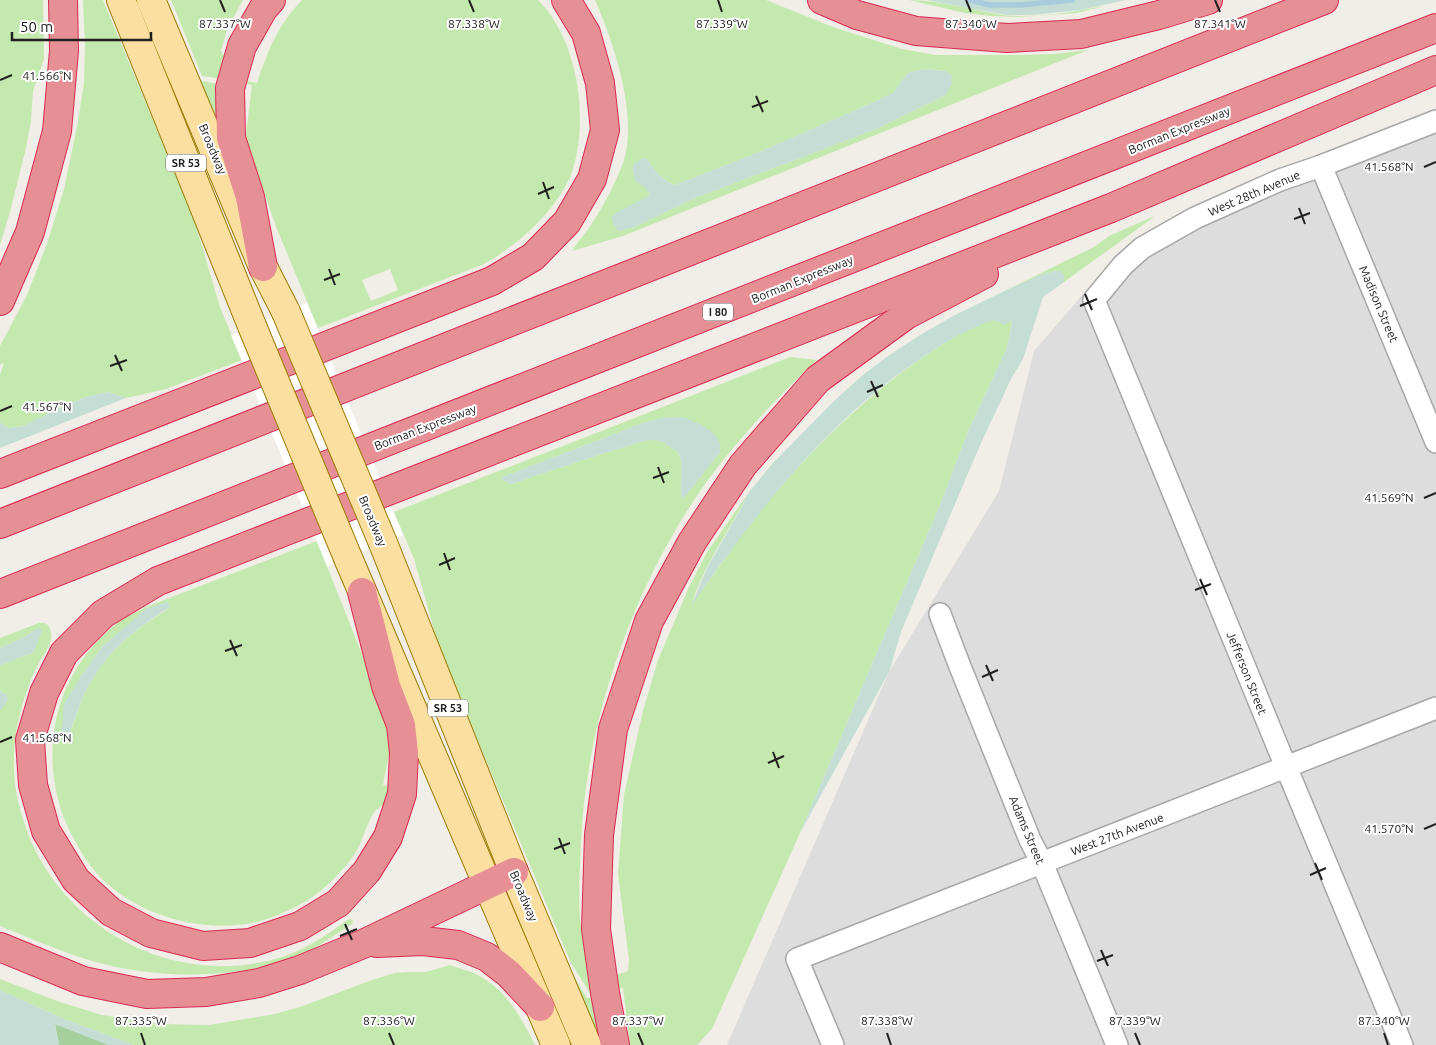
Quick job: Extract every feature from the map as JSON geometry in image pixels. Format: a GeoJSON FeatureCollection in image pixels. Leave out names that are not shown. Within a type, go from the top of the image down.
{"type":"FeatureCollection","features":[{"type":"Feature","properties":{"kind":"highway"},"geometry":{"type":"LineString","coordinates":[[0,301],[30,232],[57,131],[64,51],[63,0]]}},
{"type":"Feature","properties":{"kind":"highway"},"geometry":{"type":"LineString","coordinates":[[263,267],[250,197],[231,138],[230,88],[242,46],[263,9],[271,0]]}},
{"type":"Feature","properties":{"kind":"highway"},"geometry":{"type":"LineString","coordinates":[[0,474],[492,281],[533,257],[567,222],[592,179],[605,130],[600,83],[586,33],[566,0]]}},
{"type":"Feature","properties":{"kind":"highway"},"geometry":{"type":"LineString","coordinates":[[822,0],[857,15],[916,30],[1007,38],[1081,34],[1159,15],[1208,0]]}},
{"type":"Feature","properties":{"kind":"highway"},"geometry":{"type":"LineString","coordinates":[[0,524],[1324,0]]}},
{"type":"Feature","properties":{"kind":"highway","name":"Borman Expressway"},"geometry":{"type":"LineString","coordinates":[[0,594],[1436,28]]}},
{"type":"Feature","properties":{"kind":"highway"},"geometry":{"type":"LineString","coordinates":[[362,592],[386,686],[401,725],[404,754],[402,794],[388,837],[367,870],[338,903],[300,926],[250,943],[203,946],[151,933],[111,912],[76,880],[46,831],[33,785],[30,740],[44,693],[64,653],[103,614],[158,581],[1111,208],[1436,70]]}},
{"type":"Feature","properties":{"kind":"highway"},"geometry":{"type":"LineString","coordinates":[[615,1045],[605,993],[596,928],[599,835],[614,729],[649,621],[692,542],[743,465],[818,379],[906,315],[1111,208]]}},
{"type":"Feature","properties":{"kind":"highway"},"geometry":{"type":"LineString","coordinates":[[0,947],[83,981],[147,994],[206,992],[259,983],[300,970],[362,944],[514,872]]}},
{"type":"Feature","properties":{"kind":"highway"},"geometry":{"type":"LineString","coordinates":[[362,944],[423,941],[458,945],[494,962],[509,974],[540,1007]]}},
{"type":"Feature","properties":{"kind":"main road","name":"SR 53"},"geometry":{"type":"LineString","coordinates":[[121,0],[252,326],[362,592],[556,1045]]}},
{"type":"Feature","properties":{"kind":"main road","name":"Broadway"},"geometry":{"type":"LineString","coordinates":[[151,0],[263,267],[286,312],[383,543],[514,872],[587,1045]]}},
{"type":"Feature","properties":{"kind":"street","name":"West 28th Avenue"},"geometry":{"type":"LineString","coordinates":[[1094,300],[1123,265],[1142,248],[1195,218],[1280,180],[1436,121]]}},
{"type":"Feature","properties":{"kind":"street","name":"Madison Street"},"geometry":{"type":"LineString","coordinates":[[1321,166],[1436,442]]}},
{"type":"Feature","properties":{"kind":"street","name":"Jefferson Street"},"geometry":{"type":"LineString","coordinates":[[1094,300],[1402,1045]]}},
{"type":"Feature","properties":{"kind":"street","name":"Adams Street"},"geometry":{"type":"LineString","coordinates":[[940,614],[958,664],[1030,840],[1042,864],[1117,1045]]}},
{"type":"Feature","properties":{"kind":"street","name":"West 27th Avenue"},"geometry":{"type":"LineString","coordinates":[[833,1045],[797,959],[1436,708]]}},
{"type":"Feature","properties":{"kind":"shaded area"},"geometry":{"type":"Polygon","coordinates":[[[927,0],[1126,0],[1080,10],[1032,15],[1006,15],[927,0]]]}},
{"type":"Feature","properties":{"kind":"shaded area"},"geometry":{"type":"Polygon","coordinates":[[[923,69],[946,71],[951,75],[952,83],[946,95],[876,129],[695,198],[634,227],[619,231],[614,226],[612,218],[615,213],[650,195],[645,187],[636,181],[633,173],[633,165],[643,158],[646,158],[662,178],[675,185],[757,153],[872,103],[893,93],[908,73],[923,69]]]}},
{"type":"Feature","properties":{"kind":"shaded area"},"geometry":{"type":"Polygon","coordinates":[[[1436,116],[1436,1045],[727,1045],[889,672],[999,491],[1034,351],[1104,270],[1179,214],[1262,176],[1436,116]]]}},
{"type":"Feature","properties":{"kind":"shaded area"},"geometry":{"type":"Polygon","coordinates":[[[1061,271],[1064,275],[1064,282],[1043,297],[1023,359],[1011,379],[981,443],[901,632],[889,672],[800,833],[940,505],[967,434],[1006,350],[1012,320],[1004,325],[994,320],[946,342],[886,384],[854,411],[794,472],[767,504],[691,606],[707,568],[749,492],[773,463],[835,400],[863,375],[888,356],[953,316],[1040,275],[1061,271]]]}},
{"type":"Feature","properties":{"kind":"shaded area"},"geometry":{"type":"Polygon","coordinates":[[[108,392],[126,398],[0,448],[0,423],[9,428],[23,426],[86,397],[108,392]]]}},
{"type":"Feature","properties":{"kind":"shaded area"},"geometry":{"type":"Polygon","coordinates":[[[682,417],[709,430],[718,438],[720,443],[720,452],[683,499],[681,494],[682,469],[678,453],[661,441],[655,440],[633,444],[511,484],[500,478],[643,423],[661,418],[682,417]]]}},
{"type":"Feature","properties":{"kind":"shaded area"},"geometry":{"type":"Polygon","coordinates":[[[167,602],[170,607],[120,644],[100,667],[84,695],[65,742],[61,735],[64,704],[102,647],[146,609],[167,602]]]}},
{"type":"Feature","properties":{"kind":"shaded area"},"geometry":{"type":"Polygon","coordinates":[[[39,628],[42,630],[34,652],[0,665],[0,648],[39,628]]]}},
{"type":"Feature","properties":{"kind":"shaded area"},"geometry":{"type":"Polygon","coordinates":[[[0,691],[7,695],[8,699],[2,709],[0,709],[0,691]]]}},
{"type":"Feature","properties":{"kind":"shaded area"},"geometry":{"type":"Polygon","coordinates":[[[0,990],[64,1019],[134,1045],[109,1045],[55,1024],[59,1045],[0,1045],[0,990]]]}},
{"type":"Feature","properties":{"kind":"green space"},"geometry":{"type":"Polygon","coordinates":[[[0,0],[43,0],[44,59],[33,91],[31,121],[26,148],[0,245],[0,0]]]}},
{"type":"Feature","properties":{"kind":"green space"},"geometry":{"type":"Polygon","coordinates":[[[83,0],[103,0],[194,219],[220,307],[242,360],[166,389],[126,398],[108,392],[86,397],[23,426],[9,428],[0,423],[0,375],[4,363],[0,365],[0,346],[27,295],[47,244],[64,189],[84,83],[83,0]]]}},
{"type":"Feature","properties":{"kind":"green space"},"geometry":{"type":"Polygon","coordinates":[[[171,0],[243,0],[227,29],[221,51],[225,57],[224,79],[202,76],[171,0]]]}},
{"type":"Feature","properties":{"kind":"green space"},"geometry":{"type":"Polygon","coordinates":[[[302,0],[538,0],[552,17],[563,37],[577,83],[580,107],[580,131],[577,154],[570,179],[539,222],[518,241],[484,264],[318,328],[277,229],[249,150],[246,134],[252,85],[242,83],[242,80],[257,83],[275,38],[302,0]],[[390,269],[362,280],[371,301],[398,290],[390,269]]]}},
{"type":"Feature","properties":{"kind":"green space"},"geometry":{"type":"Polygon","coordinates":[[[595,0],[766,0],[833,27],[902,49],[936,55],[1054,54],[1088,50],[623,236],[572,251],[607,198],[622,166],[627,147],[628,127],[622,82],[617,59],[595,0]],[[923,69],[908,73],[893,93],[757,153],[675,185],[662,178],[646,158],[647,189],[650,195],[619,231],[634,227],[695,198],[876,129],[946,95],[946,71],[923,69]]]}},
{"type":"Feature","properties":{"kind":"green space"},"geometry":{"type":"Polygon","coordinates":[[[909,0],[921,0],[1017,16],[1058,14],[1112,4],[1077,13],[1019,17],[965,13],[909,0]]]}},
{"type":"Feature","properties":{"kind":"green space"},"geometry":{"type":"Polygon","coordinates":[[[198,80],[223,85],[221,115],[214,117],[198,80]]]}},
{"type":"Feature","properties":{"kind":"green space"},"geometry":{"type":"Polygon","coordinates":[[[1154,217],[1064,282],[1064,275],[1056,271],[1040,275],[990,298],[1094,247],[1109,236],[1154,217]]]}},
{"type":"Feature","properties":{"kind":"green space"},"geometry":{"type":"Polygon","coordinates":[[[1012,319],[1006,350],[967,434],[940,505],[800,833],[712,1029],[697,1045],[630,1045],[623,988],[614,989],[616,975],[628,971],[629,960],[618,874],[624,795],[643,711],[658,660],[689,587],[707,552],[749,492],[703,574],[692,603],[746,529],[786,481],[829,435],[852,414],[901,373],[949,340],[985,322],[1012,319]]]}},
{"type":"Feature","properties":{"kind":"green space"},"geometry":{"type":"Polygon","coordinates":[[[790,357],[817,360],[759,418],[708,480],[682,519],[658,562],[637,606],[619,652],[604,700],[593,748],[585,796],[581,843],[580,922],[596,992],[590,993],[571,963],[444,660],[414,559],[394,512],[790,357]],[[661,418],[643,423],[500,478],[511,484],[638,442],[655,440],[661,441],[678,453],[682,469],[681,493],[683,498],[720,452],[661,418]]]}},
{"type":"Feature","properties":{"kind":"green space"},"geometry":{"type":"Polygon","coordinates":[[[317,541],[382,705],[388,729],[390,749],[383,785],[393,787],[388,798],[373,814],[354,855],[338,875],[305,902],[287,911],[257,922],[215,926],[172,919],[152,912],[116,891],[100,877],[81,851],[66,823],[57,796],[53,769],[53,742],[57,715],[65,690],[78,666],[94,644],[119,622],[151,605],[317,541]],[[170,608],[127,626],[102,647],[81,676],[65,741],[84,695],[100,667],[120,644],[170,608]]]}},
{"type":"Feature","properties":{"kind":"green space"},"geometry":{"type":"Polygon","coordinates":[[[39,623],[48,625],[51,638],[49,646],[31,680],[18,722],[14,753],[15,785],[22,816],[38,855],[61,889],[89,918],[123,940],[160,956],[199,965],[241,965],[282,957],[316,941],[347,920],[351,919],[353,921],[352,924],[316,947],[293,958],[244,970],[191,974],[138,971],[89,960],[0,926],[0,709],[7,695],[0,691],[0,665],[34,652],[39,628],[0,648],[0,638],[39,623]]]}},
{"type":"Feature","properties":{"kind":"green space"},"geometry":{"type":"Polygon","coordinates":[[[450,965],[477,975],[502,993],[520,1018],[535,1045],[134,1045],[64,1019],[0,990],[0,979],[57,1001],[102,1015],[162,1024],[209,1025],[275,1014],[395,973],[426,972],[450,965]]]}},
{"type":"Feature","properties":{"kind":"green space"},"geometry":{"type":"Polygon","coordinates":[[[567,966],[587,998],[597,997],[606,1045],[599,1045],[567,966]]]}},
{"type":"Feature","properties":{"kind":"green space"},"geometry":{"type":"Polygon","coordinates":[[[55,1024],[109,1045],[59,1045],[55,1024]]]}},
{"type":"Feature","properties":{"kind":"pier"},"geometry":{"type":"Polygon","coordinates":[[[307,303],[403,535],[327,566],[231,335],[307,303]]]}},
{"type":"Feature","properties":{"kind":"waterway"},"geometry":{"type":"LineString","coordinates":[[970,0],[990,5],[1020,5],[1072,0]]}}]}
